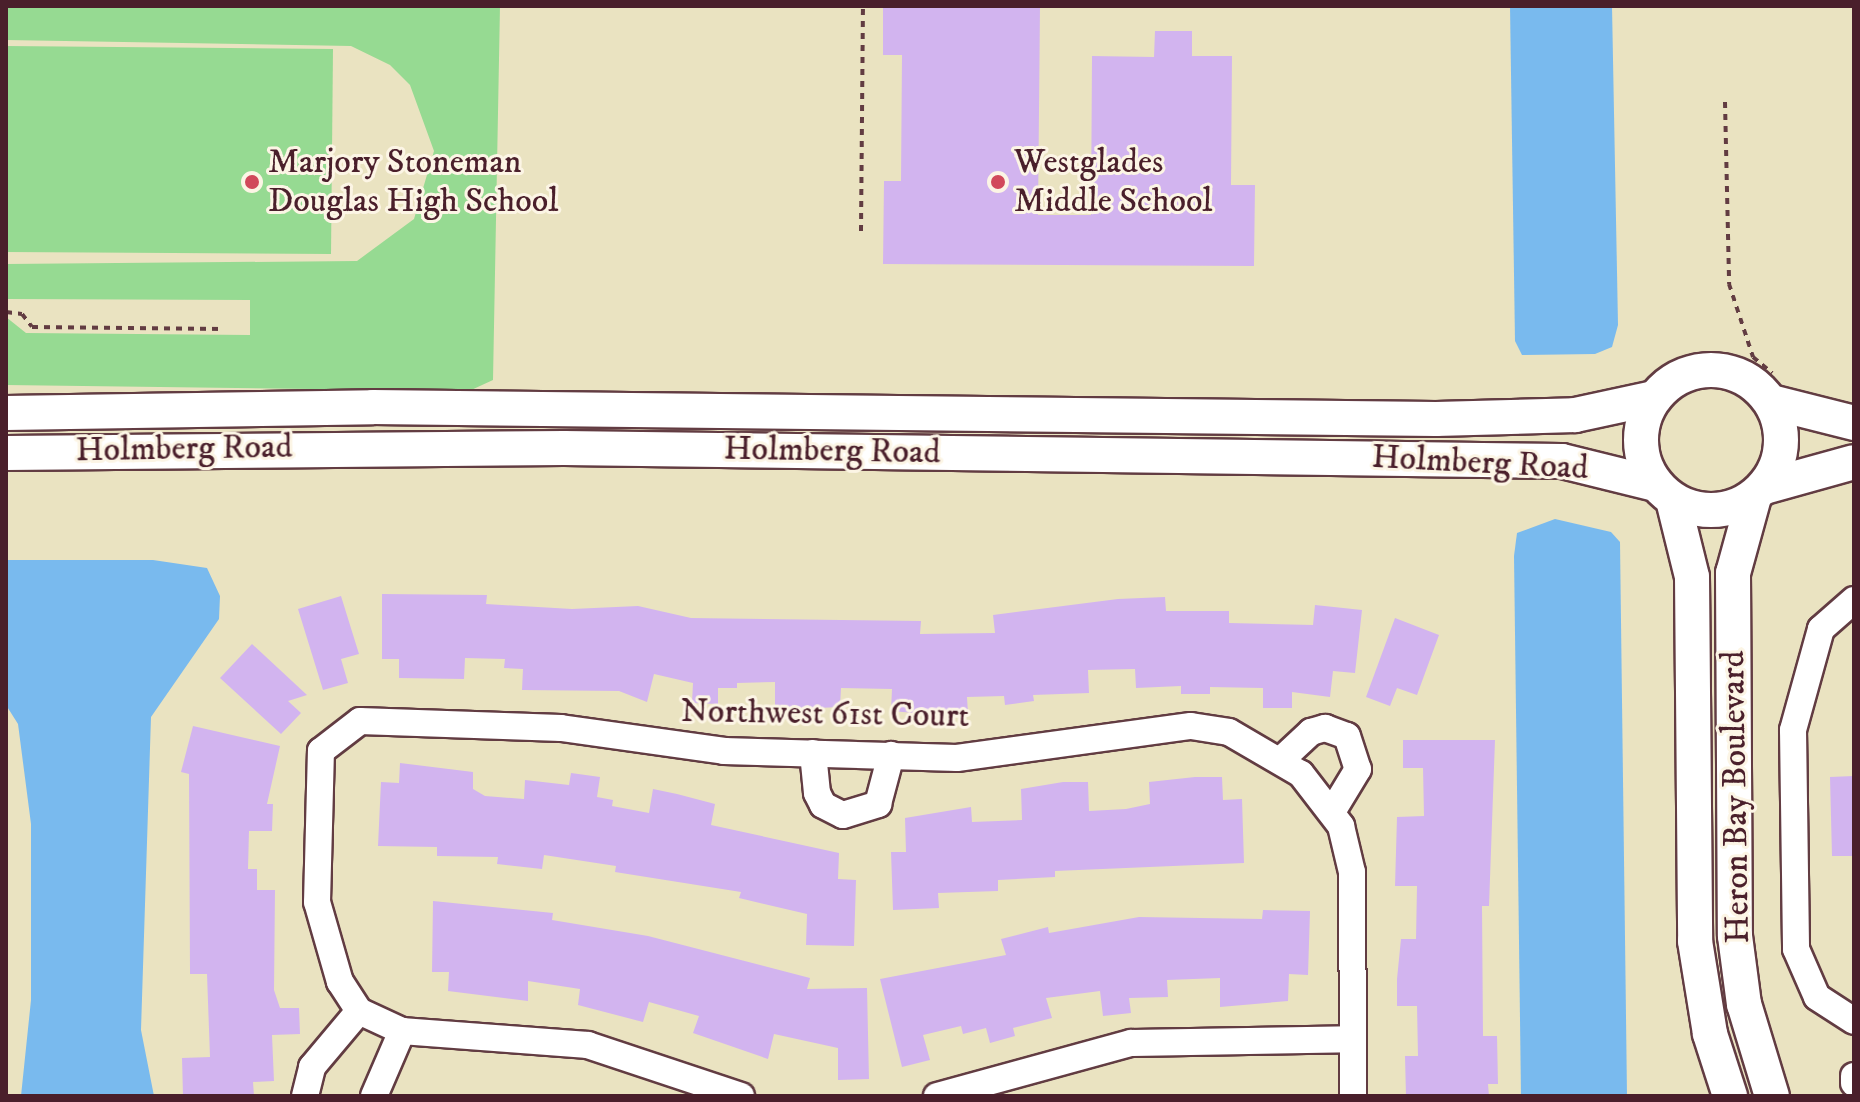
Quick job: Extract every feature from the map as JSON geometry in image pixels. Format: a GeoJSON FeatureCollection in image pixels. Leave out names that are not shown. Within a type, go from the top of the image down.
{"type":"FeatureCollection","features":[{"type":"Feature","properties":{"kind":"street"},"geometry":{"type":"LineString","coordinates":[[1854,423],[1736,374],[1714,370],[1691,372],[1654,398],[1640,441],[1664,492],[1714,510],[1759,492],[1854,462]]}},
{"type":"Feature","properties":{"kind":"street"},"geometry":{"type":"LineString","coordinates":[[1759,492],[1781,455],[1778,393]]}},
{"type":"Feature","properties":{"kind":"street","name":"Holmberg Road"},"geometry":{"type":"LineString","coordinates":[[6,413],[373,407],[1436,419],[1575,415],[1654,398]]}},
{"type":"Feature","properties":{"kind":"street","name":"Holmberg Road"},"geometry":{"type":"LineString","coordinates":[[6,453],[564,448],[1532,460],[1591,466],[1664,492]]}},
{"type":"Feature","properties":{"kind":"street","name":"Heron Bay Boulevard"},"geometry":{"type":"LineString","coordinates":[[1664,492],[1692,577],[1695,941],[1710,1034],[1730,1096]]}},
{"type":"Feature","properties":{"kind":"street","name":"Heron Bay Boulevard"},"geometry":{"type":"LineString","coordinates":[[1759,492],[1733,573],[1735,936],[1744,1004],[1772,1096]]}},
{"type":"Feature","properties":{"kind":"street"},"geometry":{"type":"LineString","coordinates":[[1854,600],[1821,629],[1793,730],[1796,949],[1817,997],[1854,1021]]}},
{"type":"Feature","properties":{"kind":"street","name":"Northwest 61st Court"},"geometry":{"type":"LineString","coordinates":[[379,1022],[334,969],[317,902],[321,751],[338,732],[360,721],[468,721],[631,744],[957,758],[1191,726],[1229,732],[1292,766]]}},
{"type":"Feature","properties":{"kind":"street"},"geometry":{"type":"LineString","coordinates":[[1332,812],[1358,769],[1347,736],[1325,728],[1311,732],[1292,766],[1332,812],[1352,872],[1353,1096]]}},
{"type":"Feature","properties":{"kind":"street"},"geometry":{"type":"LineString","coordinates":[[813,753],[817,793],[843,815],[878,804],[891,755]]}},
{"type":"Feature","properties":{"kind":"street"},"geometry":{"type":"LineString","coordinates":[[374,1096],[379,1022]]}},
{"type":"Feature","properties":{"kind":"street"},"geometry":{"type":"LineString","coordinates":[[305,1096],[312,1067],[379,1022],[588,1045],[741,1096]]}},
{"type":"Feature","properties":{"kind":"street"},"geometry":{"type":"LineString","coordinates":[[937,1096],[1131,1043],[1352,1039]]}},
{"type":"Feature","properties":{"kind":"street"},"geometry":{"type":"LineString","coordinates":[[1854,1076],[1854,1083]]}},
{"type":"Feature","properties":{"kind":"path"},"geometry":{"type":"LineString","coordinates":[[861,231],[863,6]]}},
{"type":"Feature","properties":{"kind":"path"},"geometry":{"type":"LineString","coordinates":[[1725,102],[1729,284],[1753,357],[1778,393]]}},
{"type":"Feature","properties":{"kind":"path"},"geometry":{"type":"LineString","coordinates":[[6,312],[22,314],[32,327],[224,329]]}},
{"type":"Feature","properties":{"kind":"green space"},"geometry":{"type":"Polygon","coordinates":[[[6,6],[500,6],[493,380],[469,391],[6,385],[6,317],[26,333],[250,335],[250,300],[6,299],[6,264],[357,261],[414,219],[434,151],[410,85],[390,65],[351,46],[6,40],[6,6]]]}},
{"type":"Feature","properties":{"kind":"green space"},"geometry":{"type":"Polygon","coordinates":[[[6,46],[333,49],[331,254],[6,252],[6,46]]]}},
{"type":"Feature","properties":{"kind":"water"},"geometry":{"type":"Polygon","coordinates":[[[1510,6],[1612,6],[1618,325],[1612,347],[1595,354],[1522,355],[1515,341],[1510,6]]]}},
{"type":"Feature","properties":{"kind":"water"},"geometry":{"type":"Polygon","coordinates":[[[1555,519],[1611,532],[1620,542],[1627,1096],[1521,1096],[1514,556],[1517,533],[1555,519]]]}},
{"type":"Feature","properties":{"kind":"water"},"geometry":{"type":"Polygon","coordinates":[[[6,560],[153,560],[207,568],[220,596],[219,619],[151,717],[141,1030],[154,1096],[21,1096],[31,1000],[31,824],[18,724],[6,705],[6,560]]]}},
{"type":"Feature","properties":{"kind":"building"},"geometry":{"type":"Polygon","coordinates":[[[883,6],[1040,6],[1038,215],[1091,215],[1092,56],[1154,57],[1155,31],[1192,31],[1192,56],[1232,56],[1231,185],[1255,185],[1254,266],[883,264],[884,181],[901,181],[902,55],[883,55],[883,6]]]}},
{"type":"Feature","properties":{"kind":"building"},"geometry":{"type":"Polygon","coordinates":[[[382,594],[487,595],[486,604],[572,609],[638,606],[691,618],[921,621],[920,634],[995,633],[993,615],[1118,599],[1165,597],[1166,611],[1229,611],[1229,623],[1313,625],[1315,605],[1362,610],[1355,673],[1333,671],[1330,697],[1292,692],[1292,708],[1263,708],[1263,688],[1210,687],[1210,694],[1181,694],[1181,686],[1136,688],[1135,669],[1088,670],[1089,693],[1033,695],[1034,701],[1005,705],[1004,696],[967,697],[968,714],[938,715],[891,711],[892,689],[841,688],[840,707],[775,710],[775,682],[737,683],[737,688],[718,688],[718,704],[692,703],[693,683],[654,674],[647,702],[619,691],[522,690],[523,669],[504,668],[505,659],[465,658],[464,679],[399,678],[399,659],[382,659],[382,594]]]}},
{"type":"Feature","properties":{"kind":"building"},"geometry":{"type":"Polygon","coordinates":[[[341,596],[359,654],[341,659],[348,683],[323,690],[298,609],[341,596]]]}},
{"type":"Feature","properties":{"kind":"building"},"geometry":{"type":"Polygon","coordinates":[[[1395,618],[1439,635],[1417,695],[1397,688],[1390,706],[1366,697],[1395,618]]]}},
{"type":"Feature","properties":{"kind":"building"},"geometry":{"type":"Polygon","coordinates":[[[252,644],[307,695],[288,701],[301,713],[281,734],[220,678],[252,644]]]}},
{"type":"Feature","properties":{"kind":"building"},"geometry":{"type":"Polygon","coordinates":[[[193,726],[280,746],[267,804],[273,804],[272,831],[249,831],[248,869],[257,869],[257,890],[275,890],[274,990],[280,1008],[299,1008],[300,1034],[272,1035],[274,1081],[253,1082],[254,1096],[183,1096],[182,1058],[210,1057],[207,974],[190,974],[189,774],[181,772],[193,726]]]}},
{"type":"Feature","properties":{"kind":"building"},"geometry":{"type":"Polygon","coordinates":[[[1403,740],[1495,740],[1489,906],[1482,906],[1483,1036],[1497,1036],[1498,1084],[1488,1084],[1489,1096],[1406,1096],[1405,1056],[1418,1056],[1417,1006],[1397,1006],[1397,979],[1401,939],[1416,939],[1417,886],[1395,886],[1397,817],[1424,816],[1423,768],[1403,768],[1403,740]]]}},
{"type":"Feature","properties":{"kind":"building"},"geometry":{"type":"Polygon","coordinates":[[[400,763],[473,772],[473,789],[485,796],[524,799],[525,780],[569,785],[571,773],[600,777],[597,797],[613,800],[612,806],[649,813],[653,789],[715,804],[711,825],[839,853],[838,879],[856,880],[854,946],[806,945],[807,914],[739,898],[741,892],[615,872],[616,866],[544,855],[542,869],[497,864],[498,857],[437,856],[437,847],[378,846],[381,782],[399,783],[400,763]]]}},
{"type":"Feature","properties":{"kind":"building"},"geometry":{"type":"Polygon","coordinates":[[[1854,776],[1854,856],[1832,856],[1830,777],[1854,776]]]}},
{"type":"Feature","properties":{"kind":"building"},"geometry":{"type":"Polygon","coordinates":[[[1222,777],[1223,800],[1242,799],[1244,863],[1055,871],[1055,877],[998,880],[998,891],[938,893],[939,908],[893,910],[891,852],[906,852],[905,818],[971,807],[972,822],[1022,820],[1021,789],[1063,782],[1088,782],[1089,811],[1126,809],[1150,804],[1149,782],[1222,777]]]}},
{"type":"Feature","properties":{"kind":"building"},"geometry":{"type":"Polygon","coordinates":[[[433,901],[553,913],[552,920],[648,936],[810,978],[807,989],[867,988],[869,1079],[838,1080],[838,1048],[774,1034],[768,1059],[693,1033],[699,1016],[649,1002],[643,1022],[578,1005],[580,989],[528,981],[528,1001],[448,991],[449,972],[432,972],[433,901]]]}},
{"type":"Feature","properties":{"kind":"building"},"geometry":{"type":"Polygon","coordinates":[[[1263,910],[1310,911],[1308,975],[1289,974],[1288,1001],[1220,1007],[1220,978],[1167,980],[1168,997],[1129,998],[1131,1013],[1103,1016],[1100,991],[1046,998],[1052,1018],[1013,1028],[1015,1036],[990,1043],[986,1028],[963,1034],[961,1026],[923,1035],[930,1060],[902,1067],[880,979],[1006,955],[1001,939],[1048,927],[1049,933],[1139,917],[1262,919],[1263,910]]]}},
{"type":"Feature","properties":{"kind":"place","name":"Marjory Stoneman Douglas High School"},"geometry":{"type":"Point","coordinates":[252,182]}},
{"type":"Feature","properties":{"kind":"place","name":"Westglades Middle School"},"geometry":{"type":"Point","coordinates":[998,182]}}]}
